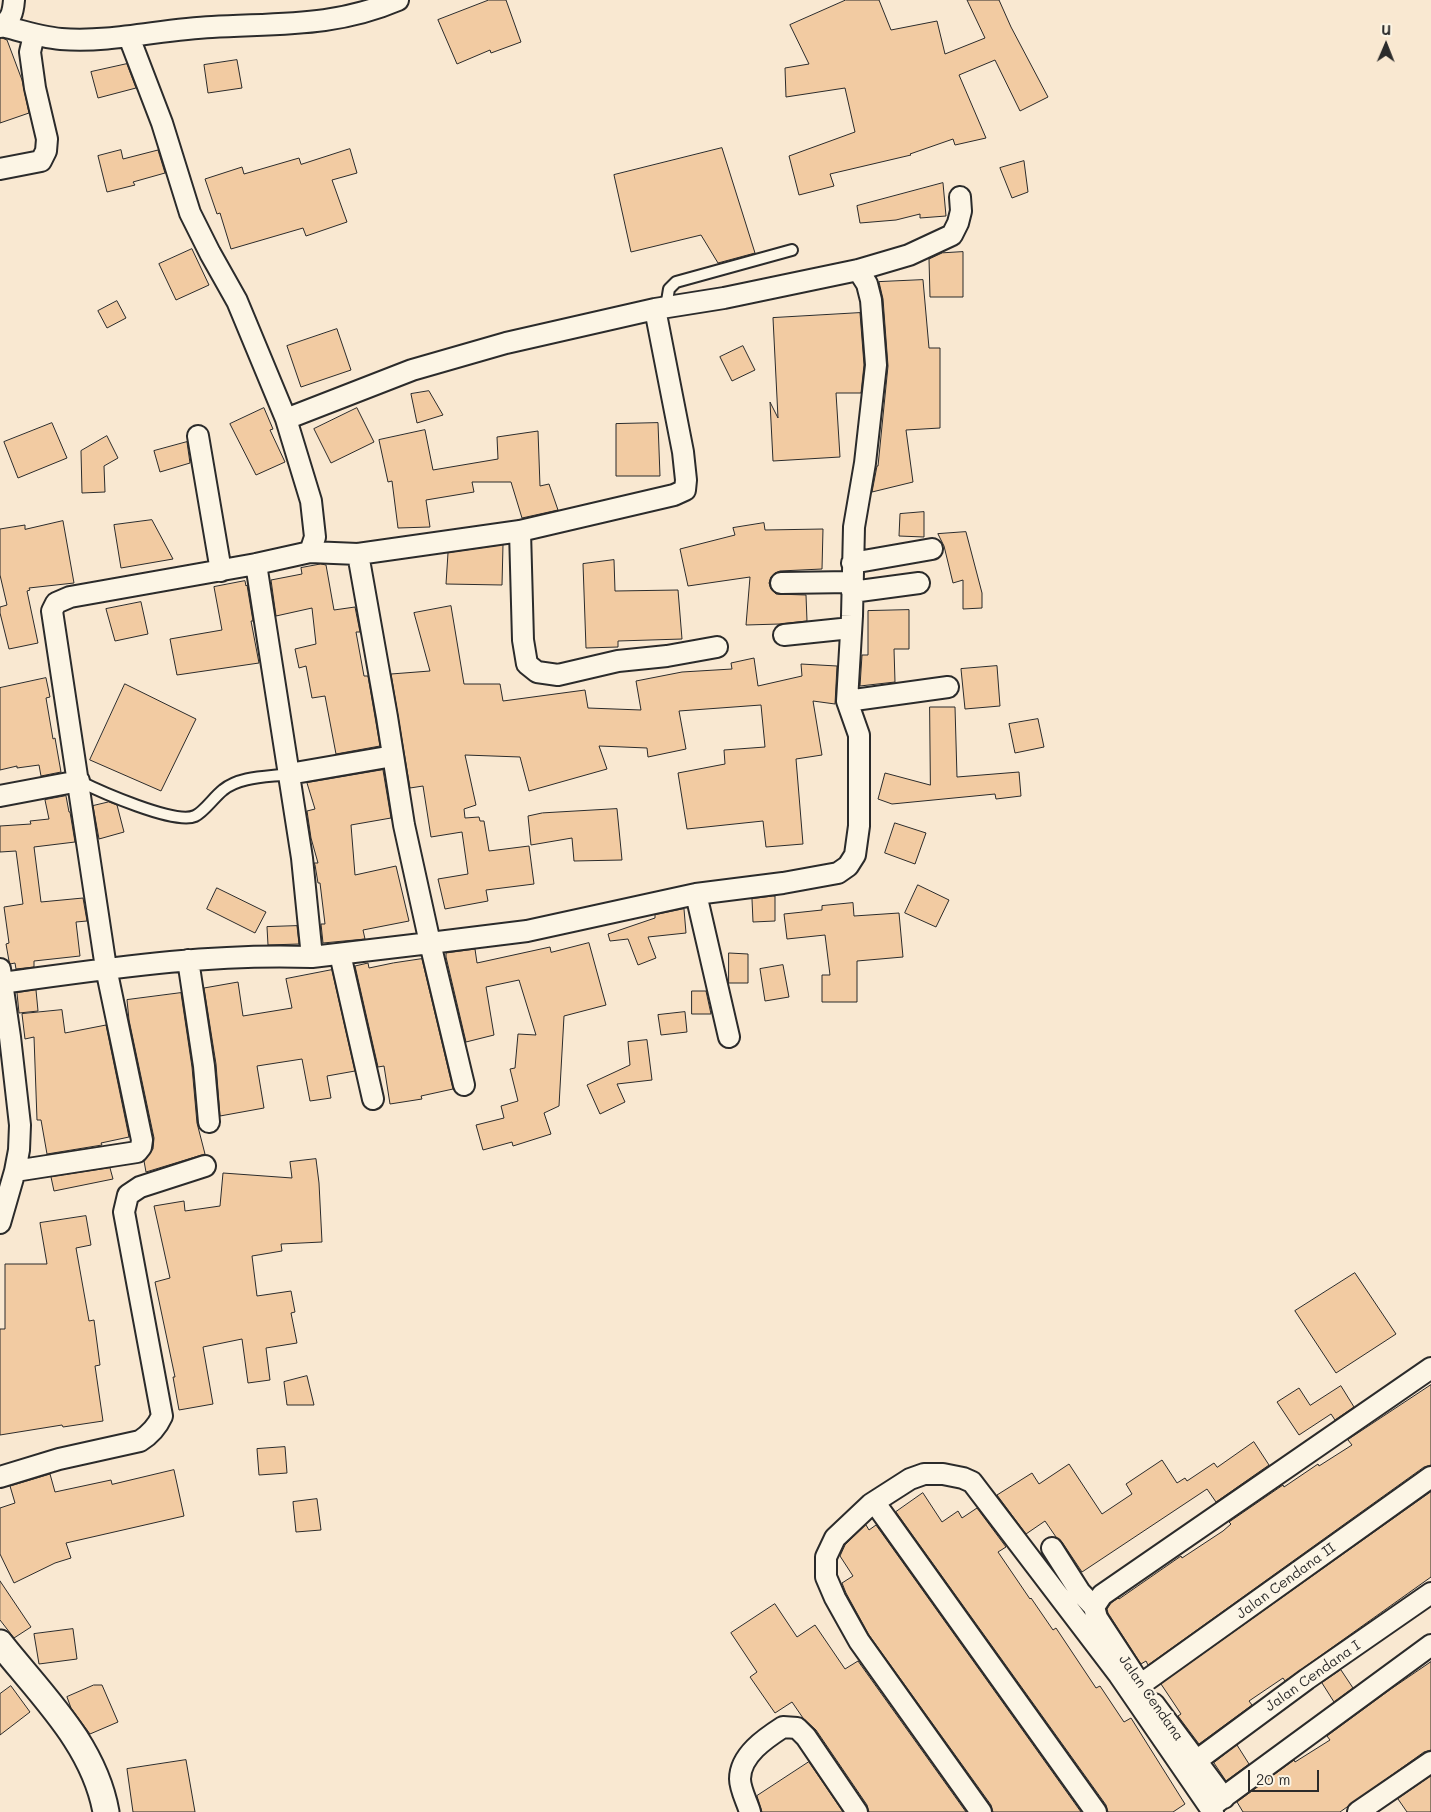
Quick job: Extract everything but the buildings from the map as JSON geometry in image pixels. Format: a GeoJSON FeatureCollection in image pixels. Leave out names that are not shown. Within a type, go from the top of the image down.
{"type":"FeatureCollection","features":[{"type":"Feature","properties":{"kind":"street"},"geometry":{"type":"LineString","coordinates":[[1,26],[10,20],[14,0]]}},
{"type":"Feature","properties":{"kind":"street"},"geometry":{"type":"LineString","coordinates":[[336,0],[349,16]]}},
{"type":"Feature","properties":{"kind":"street"},"geometry":{"type":"LineString","coordinates":[[1,26],[34,35],[61,39],[92,40],[210,27],[320,22],[349,16],[398,0]]}},
{"type":"Feature","properties":{"kind":"street"},"geometry":{"type":"LineString","coordinates":[[0,169],[41,160],[46,151],[47,139],[35,88],[30,52],[34,35]]}},
{"type":"Feature","properties":{"kind":"street"},"geometry":{"type":"LineString","coordinates":[[129,37],[162,123],[190,213],[237,301],[286,419],[312,508],[315,537],[310,552]]}},
{"type":"Feature","properties":{"kind":"street"},"geometry":{"type":"LineString","coordinates":[[286,419],[412,370],[506,343],[661,308],[724,298],[858,270],[909,255],[952,235],[961,211],[960,197]]}},
{"type":"Feature","properties":{"kind":"street"},"geometry":{"type":"LineString","coordinates":[[0,1223],[15,1171],[19,1150],[20,1125],[1,976],[188,960],[312,957],[527,931],[696,894],[815,877],[838,872],[848,866],[855,856],[859,826],[859,735],[847,702],[854,527],[876,365],[867,284],[858,270]]}},
{"type":"Feature","properties":{"kind":"street"},"geometry":{"type":"LineString","coordinates":[[15,1171],[126,1155],[136,1152],[141,1147],[142,1140],[106,968],[79,781],[52,622],[52,611],[56,604],[70,597],[256,564],[310,552],[358,554],[520,530],[674,495],[685,490],[686,480],[683,452],[661,308]]}},
{"type":"Feature","properties":{"kind":"street"},"geometry":{"type":"LineString","coordinates":[[198,436],[221,570]]}},
{"type":"Feature","properties":{"kind":"street"},"geometry":{"type":"LineString","coordinates":[[520,530],[523,640],[527,664],[537,672],[558,675],[618,661],[667,656],[717,647]]}},
{"type":"Feature","properties":{"kind":"street"},"geometry":{"type":"LineString","coordinates":[[852,579],[932,549]]}},
{"type":"Feature","properties":{"kind":"street"},"geometry":{"type":"LineString","coordinates":[[358,554],[404,825],[464,1085]]}},
{"type":"Feature","properties":{"kind":"street"},"geometry":{"type":"LineString","coordinates":[[256,564],[304,876],[312,957]]}},
{"type":"Feature","properties":{"kind":"street"},"geometry":{"type":"LineString","coordinates":[[781,583],[852,579],[919,583]]}},
{"type":"Feature","properties":{"kind":"street"},"geometry":{"type":"LineString","coordinates":[[784,635],[851,628]]}},
{"type":"Feature","properties":{"kind":"street"},"geometry":{"type":"LineString","coordinates":[[847,702],[948,687]]}},
{"type":"Feature","properties":{"kind":"street"},"geometry":{"type":"LineString","coordinates":[[289,774],[393,756]]}},
{"type":"Feature","properties":{"kind":"street"},"geometry":{"type":"LineString","coordinates":[[0,796],[79,781]]}},
{"type":"Feature","properties":{"kind":"street"},"geometry":{"type":"LineString","coordinates":[[696,894],[729,1037]]}},
{"type":"Feature","properties":{"kind":"street"},"geometry":{"type":"LineString","coordinates":[[340,954],[373,1099]]}},
{"type":"Feature","properties":{"kind":"street"},"geometry":{"type":"LineString","coordinates":[[188,960],[204,1066],[209,1122]]}},
{"type":"Feature","properties":{"kind":"street"},"geometry":{"type":"LineString","coordinates":[[0,1477],[59,1459],[140,1441],[151,1434],[158,1425],[162,1416],[124,1212],[128,1195],[140,1186],[205,1166]]}},
{"type":"Feature","properties":{"kind":"street"},"geometry":{"type":"LineString","coordinates":[[1098,1601],[1431,1368]]}},
{"type":"Feature","properties":{"kind":"street"},"geometry":{"type":"LineString","coordinates":[[981,1812],[859,1641],[835,1598],[826,1577],[826,1557],[836,1538],[871,1504],[910,1479],[924,1474],[942,1474],[963,1478],[972,1482],[1119,1675],[1212,1807],[1431,1645]]}},
{"type":"Feature","properties":{"kind":"street","name":"Jalan Cendana II"},"geometry":{"type":"LineString","coordinates":[[1140,1685],[1431,1477]]}},
{"type":"Feature","properties":{"kind":"street"},"geometry":{"type":"LineString","coordinates":[[875,1503],[1096,1812]]}},
{"type":"Feature","properties":{"kind":"street","name":"Jalan Cendana"},"geometry":{"type":"LineString","coordinates":[[1052,1548],[1080,1592],[1098,1601],[1097,1618],[1140,1685],[1196,1761],[1212,1807]]}},
{"type":"Feature","properties":{"kind":"street","name":"Jalan Cendana I"},"geometry":{"type":"LineString","coordinates":[[1196,1761],[1307,1679],[1431,1593]]}},
{"type":"Feature","properties":{"kind":"street"},"geometry":{"type":"LineString","coordinates":[[0,1643],[49,1702],[90,1762],[106,1812]]}},
{"type":"Feature","properties":{"kind":"street"},"geometry":{"type":"LineString","coordinates":[[750,1812],[740,1779],[742,1766],[748,1756],[770,1735],[783,1727],[797,1728],[806,1737],[858,1812]]}},
{"type":"Feature","properties":{"kind":"street"},"geometry":{"type":"LineString","coordinates":[[1358,1812],[1431,1762]]}},
{"type":"Feature","properties":{"kind":"lane"},"geometry":{"type":"LineString","coordinates":[[661,308],[669,289],[676,282],[792,250]]}},
{"type":"Feature","properties":{"kind":"lane"},"geometry":{"type":"LineString","coordinates":[[79,781],[121,801],[184,819],[196,816],[224,789],[238,781],[289,774]]}}]}
